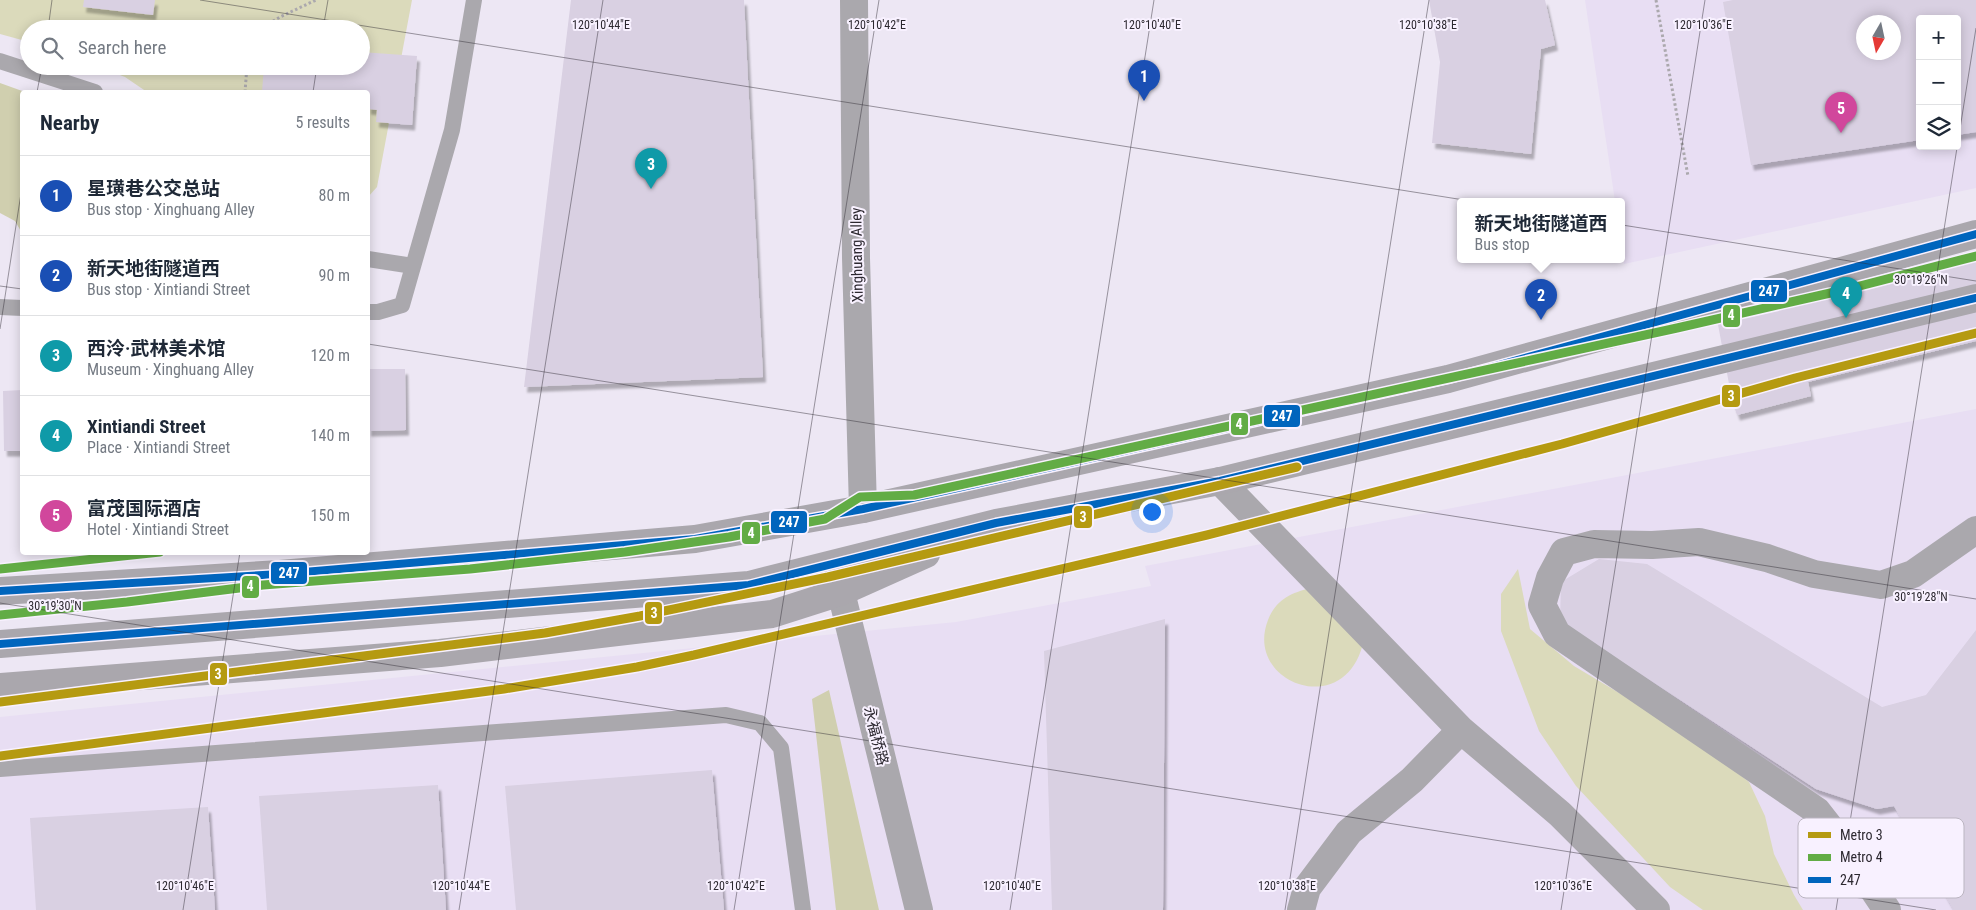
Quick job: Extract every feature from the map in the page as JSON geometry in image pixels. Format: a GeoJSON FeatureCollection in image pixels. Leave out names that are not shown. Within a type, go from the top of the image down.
{"type":"FeatureCollection","features":[{"type":"Feature","properties":{"kind":"main road"},"geometry":{"type":"LineString","coordinates":[[0,591],[280,574],[695,538],[862,509],[1448,379],[1976,234]]}},
{"type":"Feature","properties":{"kind":"main road"},"geometry":{"type":"LineString","coordinates":[[0,644],[749,585],[996,523],[1220,481],[1976,298]]}},
{"type":"Feature","properties":{"kind":"main road"},"geometry":{"type":"LineString","coordinates":[[0,686],[440,652],[772,614],[841,592],[996,523]]}},
{"type":"Feature","properties":{"kind":"street","name":"Xinghuang Alley"},"geometry":{"type":"LineString","coordinates":[[854,0],[856,258],[862,509]]}},
{"type":"Feature","properties":{"kind":"street"},"geometry":{"type":"LineString","coordinates":[[1220,481],[1461,730],[1560,814],[1656,910]]}},
{"type":"Feature","properties":{"kind":"street"},"geometry":{"type":"LineString","coordinates":[[1822,818],[1817,811],[1557,634],[1542,605],[1550,578],[1564,552],[1594,544],[1652,545],[1699,542],[1767,558],[1814,574],[1882,585],[1913,574],[1976,530]]}},
{"type":"Feature","properties":{"kind":"street","name":"永福桥路"},"geometry":{"type":"LineString","coordinates":[[842,562],[841,592],[919,910]]}},
{"type":"Feature","properties":{"kind":"street"},"geometry":{"type":"LineString","coordinates":[[1301,910],[1307,888],[1349,832],[1412,780],[1461,730]]}},
{"type":"Feature","properties":{"kind":"street"},"geometry":{"type":"LineString","coordinates":[[1879,898],[1887,910]]}},
{"type":"Feature","properties":{"kind":"lane"},"geometry":{"type":"LineString","coordinates":[[370,312],[378,312],[402,305],[452,130],[474,0]]}},
{"type":"Feature","properties":{"kind":"lane"},"geometry":{"type":"LineString","coordinates":[[0,60],[20,67]]}},
{"type":"Feature","properties":{"kind":"lane"},"geometry":{"type":"LineString","coordinates":[[45,75],[89,90]]}},
{"type":"Feature","properties":{"kind":"lane"},"geometry":{"type":"LineString","coordinates":[[370,259],[413,266]]}},
{"type":"Feature","properties":{"kind":"lane"},"geometry":{"type":"LineString","coordinates":[[0,307],[20,308]]}},
{"type":"Feature","properties":{"kind":"lane"},"geometry":{"type":"LineString","coordinates":[[0,769],[726,716],[760,723],[780,748],[803,910]]}},
{"type":"Feature","properties":{"kind":"path"},"geometry":{"type":"LineString","coordinates":[[275,20],[316,0]]}},
{"type":"Feature","properties":{"kind":"path"},"geometry":{"type":"LineString","coordinates":[[1656,0],[1688,176]]}},
{"type":"Feature","properties":{"kind":"path"},"geometry":{"type":"LineString","coordinates":[[245,90],[247,75]]}},
{"type":"Feature","properties":{"kind":"shaded area"},"geometry":{"type":"Polygon","coordinates":[[[1585,0],[1976,0],[1976,188],[1624,264],[1625,198],[1615,198],[1585,0]]]}},
{"type":"Feature","properties":{"kind":"shaded area"},"geometry":{"type":"Polygon","coordinates":[[[1976,409],[1976,910],[0,910],[0,717],[956,622],[1151,586],[1145,566],[1976,409]]]}},
{"type":"Feature","properties":{"kind":"green space"},"geometry":{"type":"Polygon","coordinates":[[[0,0],[412,0],[377,187],[370,195],[370,90],[144,90],[120,75],[370,75],[370,20],[20,20],[20,40],[0,34],[0,0]]]}},
{"type":"Feature","properties":{"kind":"green space"},"geometry":{"type":"Polygon","coordinates":[[[0,83],[20,90],[20,230],[15,221],[0,213],[0,83]]]}},
{"type":"Feature","properties":{"kind":"green space"},"geometry":{"type":"Polygon","coordinates":[[[1518,569],[1530,629],[1574,666],[1656,715],[1707,749],[1749,782],[1765,816],[1774,854],[1803,910],[1703,910],[1670,887],[1576,786],[1539,731],[1501,631],[1501,594],[1518,569]]]}},
{"type":"Feature","properties":{"kind":"green space"},"geometry":{"type":"Polygon","coordinates":[[[1311,588],[1364,639],[1354,665],[1339,680],[1320,686],[1301,685],[1283,676],[1270,662],[1264,643],[1268,620],[1275,607],[1290,595],[1311,588]]]}},
{"type":"Feature","properties":{"kind":"green space"},"geometry":{"type":"Polygon","coordinates":[[[829,690],[879,910],[836,910],[812,699],[829,690]]]}},
{"type":"Feature","properties":{"kind":"building"},"geometry":{"type":"Polygon","coordinates":[[[84,0],[155,0],[153,15],[83,7],[84,0]]]}},
{"type":"Feature","properties":{"kind":"building"},"geometry":{"type":"Polygon","coordinates":[[[571,0],[744,0],[763,377],[524,387],[571,0]]]}},
{"type":"Feature","properties":{"kind":"building"},"geometry":{"type":"Polygon","coordinates":[[[1429,0],[1545,0],[1555,45],[1541,49],[1531,154],[1432,143],[1440,62],[1429,0]]]}},
{"type":"Feature","properties":{"kind":"building"},"geometry":{"type":"Polygon","coordinates":[[[1733,0],[1976,0],[1976,132],[1961,134],[1961,15],[1916,15],[1916,141],[1751,165],[1723,2],[1733,0]]]}},
{"type":"Feature","properties":{"kind":"building"},"geometry":{"type":"Polygon","coordinates":[[[370,53],[417,56],[412,125],[376,122],[377,110],[370,109],[370,90],[262,90],[263,75],[370,75],[370,53]]]}},
{"type":"Feature","properties":{"kind":"building"},"geometry":{"type":"Polygon","coordinates":[[[1976,250],[1976,341],[1808,382],[1811,396],[1737,415],[1732,400],[1712,292],[1792,272],[1800,294],[1976,250]]]}},
{"type":"Feature","properties":{"kind":"building"},"geometry":{"type":"Polygon","coordinates":[[[370,369],[405,369],[406,430],[370,431],[370,369]]]}},
{"type":"Feature","properties":{"kind":"building"},"geometry":{"type":"Polygon","coordinates":[[[20,390],[20,451],[4,451],[3,391],[20,390]]]}},
{"type":"Feature","properties":{"kind":"building"},"geometry":{"type":"Polygon","coordinates":[[[1599,559],[1647,564],[1882,707],[1926,695],[1976,630],[1976,910],[1954,910],[1947,898],[1964,898],[1964,818],[1901,818],[1894,806],[1877,809],[1816,789],[1560,621],[1561,582],[1599,559]]]}},
{"type":"Feature","properties":{"kind":"building"},"geometry":{"type":"Polygon","coordinates":[[[1165,619],[1163,910],[1052,910],[1044,651],[1165,619]]]}},
{"type":"Feature","properties":{"kind":"building"},"geometry":{"type":"Polygon","coordinates":[[[712,770],[724,910],[516,910],[505,786],[712,770]]]}},
{"type":"Feature","properties":{"kind":"building"},"geometry":{"type":"Polygon","coordinates":[[[438,785],[446,910],[267,910],[259,796],[438,785]]]}},
{"type":"Feature","properties":{"kind":"building"},"geometry":{"type":"Polygon","coordinates":[[[208,807],[215,910],[36,910],[30,818],[208,807]]]}},
{"type":"Feature","properties":{"kind":"metro line","name":"4"},"geometry":{"type":"LineString","coordinates":[[0,615],[263,585],[470,569],[625,552],[729,537],[825,519],[860,497],[914,495],[1677,328],[1848,289],[1976,256]]}},
{"type":"Feature","properties":{"kind":"metro line","name":"3"},"geometry":{"type":"LineString","coordinates":[[0,756],[504,689],[637,667],[694,655],[1207,535],[1562,444],[1795,378],[1976,333]]}},
{"type":"Feature","properties":{"kind":"metro line","name":"3"},"geometry":{"type":"LineString","coordinates":[[0,702],[545,633],[640,616],[828,577],[1297,467]]}},
{"type":"Feature","properties":{"kind":"metro line","name":"4"},"geometry":{"type":"LineString","coordinates":[[0,569],[132,555]]}},
{"type":"Feature","properties":{"kind":"transit line","name":"247"},"geometry":{"type":"LineString","coordinates":[[0,591],[280,574],[695,539],[863,509],[1448,379],[1976,234]]}},
{"type":"Feature","properties":{"kind":"transit line","name":"247"},"geometry":{"type":"LineString","coordinates":[[0,644],[749,585],[996,523],[1220,481],[1976,298]]}},
{"type":"Feature","properties":{"kind":"place","name":"星璜巷公交总站"},"geometry":{"type":"Point","coordinates":[1144,101]}},
{"type":"Feature","properties":{"kind":"place","name":"富茂国际酒店"},"geometry":{"type":"Point","coordinates":[1841,133]}},
{"type":"Feature","properties":{"kind":"place","name":"西泠·武林美术馆"},"geometry":{"type":"Point","coordinates":[651,189]}},
{"type":"Feature","properties":{"kind":"place","name":"Xintiandi Street"},"geometry":{"type":"Point","coordinates":[1846,318]}},
{"type":"Feature","properties":{"kind":"place","name":"新天地街隧道西"},"geometry":{"type":"Point","coordinates":[1541,320]}}]}
